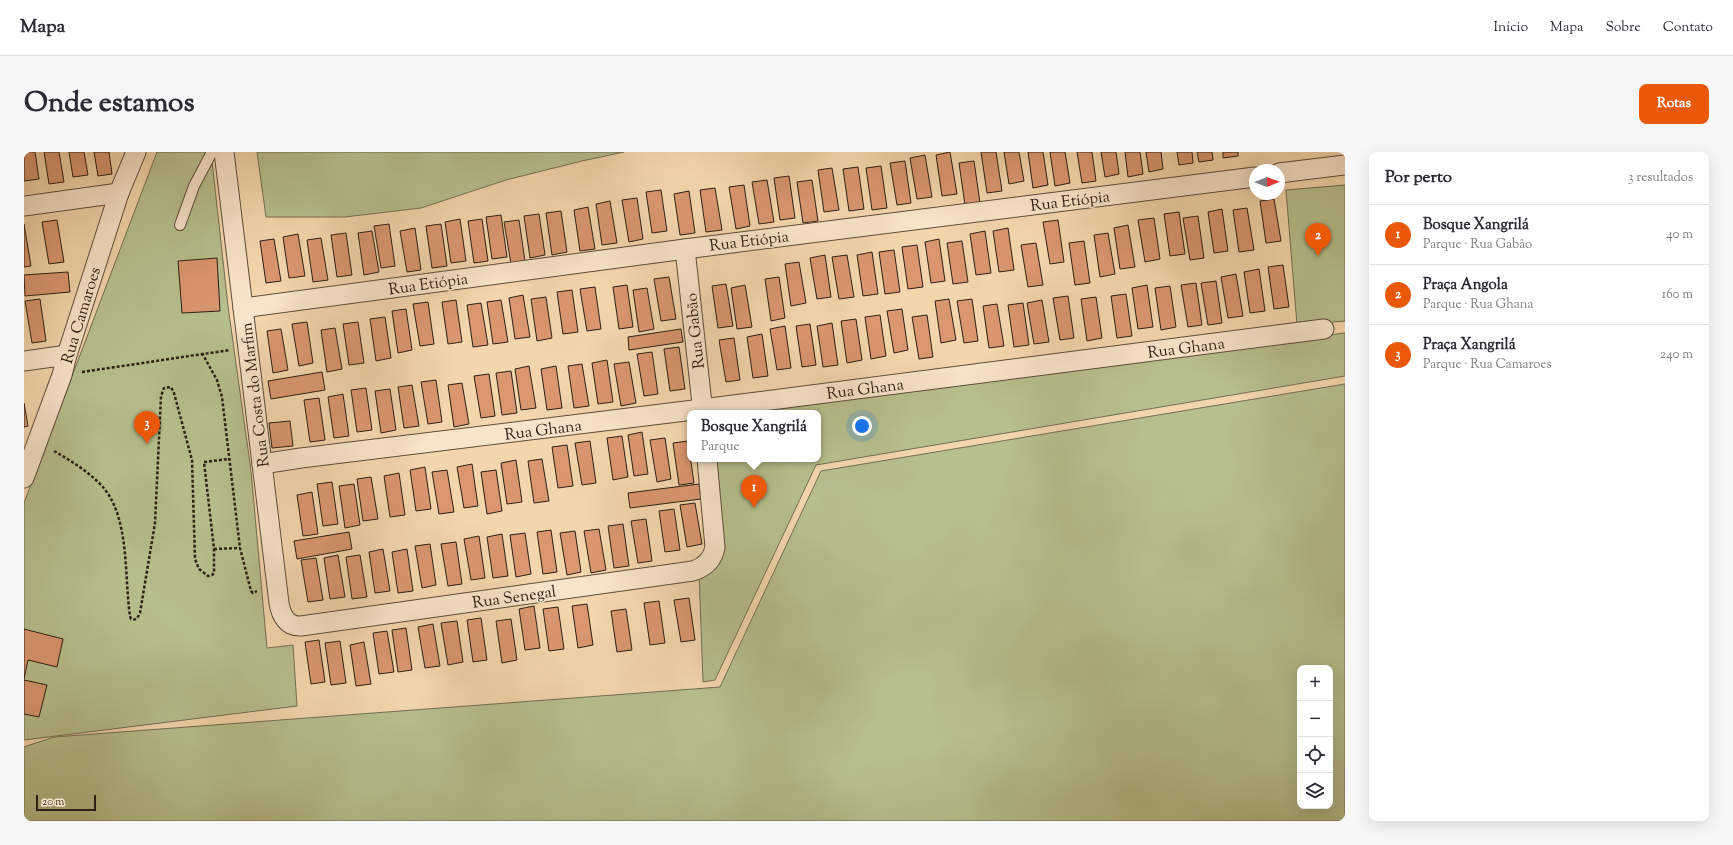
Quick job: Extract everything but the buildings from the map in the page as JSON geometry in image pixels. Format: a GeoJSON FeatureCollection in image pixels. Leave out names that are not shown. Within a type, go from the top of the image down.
{"type":"FeatureCollection","features":[{"type":"Feature","properties":{"kind":"street","name":"Rua Camaroes"},"geometry":{"type":"LineString","coordinates":[[24,478],[62,375],[67,355],[119,193],[136,152]]}},
{"type":"Feature","properties":{"kind":"street","name":"Rua Costa do Marfim"},"geometry":{"type":"LineString","coordinates":[[224,152],[280,608],[288,622],[294,626],[301,626]]}},
{"type":"Feature","properties":{"kind":"street"},"geometry":{"type":"LineString","coordinates":[[1285,173],[1345,165]]}},
{"type":"Feature","properties":{"kind":"street","name":"Rua Etiópia"},"geometry":{"type":"LineString","coordinates":[[243,308],[685,248],[1249,177]]}},
{"type":"Feature","properties":{"kind":"street"},"geometry":{"type":"LineString","coordinates":[[24,206],[119,193]]}},
{"type":"Feature","properties":{"kind":"street","name":"Rua Gabão"},"geometry":{"type":"LineString","coordinates":[[685,248],[702,410]]}},
{"type":"Feature","properties":{"kind":"street","name":"Rua Ghana"},"geometry":{"type":"LineString","coordinates":[[710,410],[1324,329]]}},
{"type":"Feature","properties":{"kind":"street"},"geometry":{"type":"LineString","coordinates":[[24,361],[67,355]]}},
{"type":"Feature","properties":{"kind":"street","name":"Rua Ghana"},"geometry":{"type":"LineString","coordinates":[[262,464],[301,458],[687,413]]}},
{"type":"Feature","properties":{"kind":"street","name":"Rua Senegal"},"geometry":{"type":"LineString","coordinates":[[301,626],[700,569],[711,560],[715,547],[707,462]]}},
{"type":"Feature","properties":{"kind":"lane"},"geometry":{"type":"LineString","coordinates":[[180,226],[194,186],[212,152]]}},
{"type":"Feature","properties":{"kind":"path"},"geometry":{"type":"LineString","coordinates":[[62,375],[248,348]]}},
{"type":"Feature","properties":{"kind":"path"},"geometry":{"type":"LineString","coordinates":[[202,354],[220,387],[240,548],[251,591],[255,593],[257,590]]}},
{"type":"Feature","properties":{"kind":"path"},"geometry":{"type":"LineString","coordinates":[[38,442],[84,470],[94,478],[110,496],[116,509],[122,531],[131,619],[136,619],[140,613],[154,528],[161,396],[164,388],[171,387],[174,393],[191,454],[196,564],[201,572],[208,576],[214,573],[214,549],[204,462],[229,459]]}},
{"type":"Feature","properties":{"kind":"path"},"geometry":{"type":"LineString","coordinates":[[214,549],[240,548]]}},
{"type":"Feature","properties":{"kind":"green space"},"geometry":{"type":"Polygon","coordinates":[[[157,152],[211,152],[228,306],[251,471],[267,648],[293,645],[297,706],[24,740],[24,503],[157,152]]]}},
{"type":"Feature","properties":{"kind":"green space"},"geometry":{"type":"Polygon","coordinates":[[[257,152],[624,152],[506,180],[421,208],[345,217],[266,217],[257,152]]]}},
{"type":"Feature","properties":{"kind":"green space"},"geometry":{"type":"Polygon","coordinates":[[[1345,185],[1345,321],[1297,325],[1286,190],[1345,185]]]}},
{"type":"Feature","properties":{"kind":"green space"},"geometry":{"type":"Polygon","coordinates":[[[1345,333],[1345,376],[816,465],[715,680],[703,682],[699,573],[706,569],[708,462],[821,462],[821,410],[711,410],[1345,333]]]}},
{"type":"Feature","properties":{"kind":"green space"},"geometry":{"type":"Polygon","coordinates":[[[1345,384],[1345,821],[24,821],[24,747],[54,737],[720,687],[821,471],[1345,384]]]}},
{"type":"Feature","properties":{"kind":"place","name":"Praça Angola"},"geometry":{"type":"Point","coordinates":[1318,256]}},
{"type":"Feature","properties":{"kind":"place","name":"Praça Xangrilá"},"geometry":{"type":"Point","coordinates":[147,444]}},
{"type":"Feature","properties":{"kind":"place","name":"Bosque Xangrilá"},"geometry":{"type":"Point","coordinates":[754,508]}}]}
